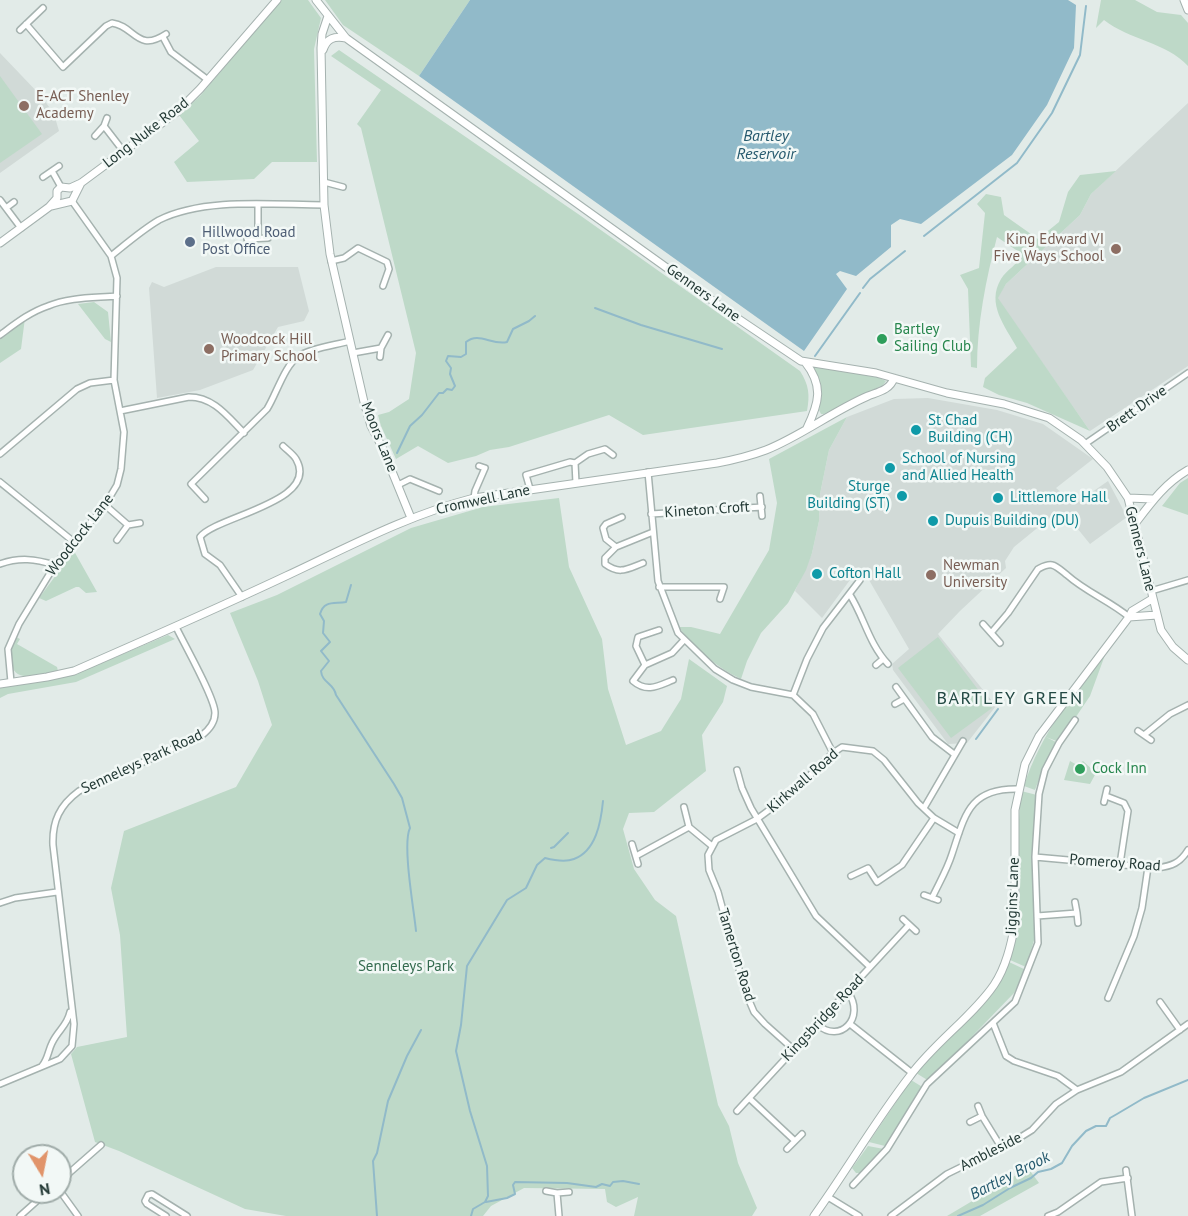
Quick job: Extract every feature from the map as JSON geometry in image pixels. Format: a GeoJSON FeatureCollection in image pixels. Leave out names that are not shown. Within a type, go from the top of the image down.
{"type":"FeatureCollection","features":[{"type":"Feature","properties":{"kind":"street","name":"Long Nuke Road"},"geometry":{"type":"LineString","coordinates":[[0,243],[59,201],[67,204],[81,183],[177,112],[208,80],[277,0]]}},
{"type":"Feature","properties":{"kind":"street","name":"Genners Lane"},"geometry":{"type":"LineString","coordinates":[[316,0],[346,38],[734,316],[805,362],[876,374],[947,393],[1004,404],[1049,418],[1085,444],[1107,467],[1128,498],[1157,615],[1165,638],[1188,660]]}},
{"type":"Feature","properties":{"kind":"street"},"geometry":{"type":"LineString","coordinates":[[1184,0],[1188,10]]}},
{"type":"Feature","properties":{"kind":"street"},"geometry":{"type":"LineString","coordinates":[[20,30],[43,8]]}},
{"type":"Feature","properties":{"kind":"street","name":"Moors Lane"},"geometry":{"type":"LineString","coordinates":[[328,16],[322,34],[321,56],[324,205],[331,261],[371,426],[411,518]]}},
{"type":"Feature","properties":{"kind":"street"},"geometry":{"type":"LineString","coordinates":[[63,67],[112,23],[118,24],[138,39],[145,41],[165,35],[171,52],[208,80]]}},
{"type":"Feature","properties":{"kind":"street"},"geometry":{"type":"LineString","coordinates":[[26,24],[69,73]]}},
{"type":"Feature","properties":{"kind":"street"},"geometry":{"type":"LineString","coordinates":[[321,56],[326,42],[332,38],[346,38]]}},
{"type":"Feature","properties":{"kind":"street"},"geometry":{"type":"LineString","coordinates":[[94,136],[104,126],[107,118]]}},
{"type":"Feature","properties":{"kind":"street"},"geometry":{"type":"LineString","coordinates":[[104,126],[124,152]]}},
{"type":"Feature","properties":{"kind":"street"},"geometry":{"type":"LineString","coordinates":[[44,177],[59,166]]}},
{"type":"Feature","properties":{"kind":"street"},"geometry":{"type":"LineString","coordinates":[[52,171],[61,187],[72,194]]}},
{"type":"Feature","properties":{"kind":"street"},"geometry":{"type":"LineString","coordinates":[[324,182],[344,187]]}},
{"type":"Feature","properties":{"kind":"street"},"geometry":{"type":"LineString","coordinates":[[59,201],[57,191],[61,187]]}},
{"type":"Feature","properties":{"kind":"street","name":"Woodcock Lane"},"geometry":{"type":"LineString","coordinates":[[11,682],[8,649],[19,624],[55,565],[105,505],[117,485],[121,469],[124,432],[114,380],[117,279],[111,256],[72,194]]}},
{"type":"Feature","properties":{"kind":"street"},"geometry":{"type":"LineString","coordinates":[[0,200],[21,228]]}},
{"type":"Feature","properties":{"kind":"street"},"geometry":{"type":"LineString","coordinates":[[6,208],[14,202]]}},
{"type":"Feature","properties":{"kind":"street"},"geometry":{"type":"LineString","coordinates":[[258,205],[258,238]]}},
{"type":"Feature","properties":{"kind":"street"},"geometry":{"type":"LineString","coordinates":[[111,256],[153,224],[190,208],[324,205]]}},
{"type":"Feature","properties":{"kind":"street"},"geometry":{"type":"LineString","coordinates":[[247,239],[268,238]]}},
{"type":"Feature","properties":{"kind":"street"},"geometry":{"type":"LineString","coordinates":[[331,261],[344,258],[358,248],[387,262],[389,269],[383,286]]}},
{"type":"Feature","properties":{"kind":"street"},"geometry":{"type":"LineString","coordinates":[[0,335],[29,314],[49,305],[72,300],[117,296]]}},
{"type":"Feature","properties":{"kind":"street"},"geometry":{"type":"LineString","coordinates":[[380,357],[381,348],[388,335]]}},
{"type":"Feature","properties":{"kind":"street"},"geometry":{"type":"LineString","coordinates":[[205,499],[191,484],[267,409],[296,357],[350,341]]}},
{"type":"Feature","properties":{"kind":"street"},"geometry":{"type":"LineString","coordinates":[[353,353],[381,348]]}},
{"type":"Feature","properties":{"kind":"street"},"geometry":{"type":"LineString","coordinates":[[805,362],[813,375],[819,393],[807,428]]}},
{"type":"Feature","properties":{"kind":"street","name":"Brett Drive"},"geometry":{"type":"LineString","coordinates":[[1085,444],[1188,373]]}},
{"type":"Feature","properties":{"kind":"street","name":"Cromwell Lane"},"geometry":{"type":"LineString","coordinates":[[11,682],[74,671],[442,506],[530,489],[738,459],[767,449],[858,400],[884,390],[894,378]]}},
{"type":"Feature","properties":{"kind":"street"},"geometry":{"type":"LineString","coordinates":[[0,454],[77,389],[90,383],[114,380]]}},
{"type":"Feature","properties":{"kind":"street"},"geometry":{"type":"LineString","coordinates":[[120,411],[189,397],[200,397],[218,407],[244,433]]}},
{"type":"Feature","properties":{"kind":"street"},"geometry":{"type":"LineString","coordinates":[[242,597],[219,565],[205,554],[200,537],[209,529],[254,511],[290,491],[297,484],[299,469],[297,460],[283,446]]}},
{"type":"Feature","properties":{"kind":"street"},"geometry":{"type":"LineString","coordinates":[[575,464],[588,454],[605,449],[614,455]]}},
{"type":"Feature","properties":{"kind":"street"},"geometry":{"type":"LineString","coordinates":[[530,489],[526,475],[570,462],[575,464]]}},
{"type":"Feature","properties":{"kind":"street"},"geometry":{"type":"LineString","coordinates":[[575,464],[576,483]]}},
{"type":"Feature","properties":{"kind":"street"},"geometry":{"type":"LineString","coordinates":[[474,498],[485,468],[479,466]]}},
{"type":"Feature","properties":{"kind":"street"},"geometry":{"type":"LineString","coordinates":[[1134,525],[1154,499],[1177,476],[1188,470]]}},
{"type":"Feature","properties":{"kind":"street"},"geometry":{"type":"LineString","coordinates":[[648,472],[659,587],[674,624],[684,640],[715,669],[733,680],[752,687],[793,695],[813,714],[833,753]]}},
{"type":"Feature","properties":{"kind":"street"},"geometry":{"type":"LineString","coordinates":[[398,485],[410,479],[440,491]]}},
{"type":"Feature","properties":{"kind":"street"},"geometry":{"type":"LineString","coordinates":[[0,483],[74,542]]}},
{"type":"Feature","properties":{"kind":"street","name":"Kineton Croft"},"geometry":{"type":"LineString","coordinates":[[760,496],[762,516]]}},
{"type":"Feature","properties":{"kind":"street","name":"Genners Lane"},"geometry":{"type":"LineString","coordinates":[[1128,498],[1154,499]]}},
{"type":"Feature","properties":{"kind":"street"},"geometry":{"type":"LineString","coordinates":[[105,505],[128,525]]}},
{"type":"Feature","properties":{"kind":"street","name":"Kineton Croft"},"geometry":{"type":"LineString","coordinates":[[651,514],[762,507]]}},
{"type":"Feature","properties":{"kind":"street"},"geometry":{"type":"LineString","coordinates":[[616,547],[606,539],[603,528],[606,524],[622,517]]}},
{"type":"Feature","properties":{"kind":"street"},"geometry":{"type":"LineString","coordinates":[[117,540],[128,525],[140,523]]}},
{"type":"Feature","properties":{"kind":"street"},"geometry":{"type":"LineString","coordinates":[[643,563],[622,571],[614,570],[605,564],[605,558],[616,547],[653,532]]}},
{"type":"Feature","properties":{"kind":"street"},"geometry":{"type":"LineString","coordinates":[[0,564],[23,559],[39,560],[55,565]]}},
{"type":"Feature","properties":{"kind":"street"},"geometry":{"type":"LineString","coordinates":[[991,633],[1008,613],[1038,569],[1046,565],[1058,568],[1090,593],[1129,617],[1157,615]]}},
{"type":"Feature","properties":{"kind":"street"},"geometry":{"type":"LineString","coordinates":[[793,695],[807,659],[823,628],[860,580]]}},
{"type":"Feature","properties":{"kind":"street"},"geometry":{"type":"LineString","coordinates":[[1152,595],[1188,580]]}},
{"type":"Feature","properties":{"kind":"street"},"geometry":{"type":"LineString","coordinates":[[659,587],[724,587],[720,599]]}},
{"type":"Feature","properties":{"kind":"street"},"geometry":{"type":"LineString","coordinates":[[850,595],[860,611],[869,637],[885,661],[876,665]]}},
{"type":"Feature","properties":{"kind":"street","name":"Jiggins Lane"},"geometry":{"type":"LineString","coordinates":[[814,1216],[885,1108],[912,1073],[993,985],[1006,959],[1015,924],[1015,810],[1025,764],[1039,736],[1132,611],[1152,595]]}},
{"type":"Feature","properties":{"kind":"street"},"geometry":{"type":"LineString","coordinates":[[983,624],[1000,644]]}},
{"type":"Feature","properties":{"kind":"street","name":"Senneleys Park Road"},"geometry":{"type":"LineString","coordinates":[[0,1084],[60,1059],[72,1046],[74,1024],[57,892],[52,832],[64,804],[80,791],[201,736],[210,729],[213,722],[214,705],[176,627]]}},
{"type":"Feature","properties":{"kind":"street"},"geometry":{"type":"LineString","coordinates":[[645,664],[636,646],[638,637],[658,630]]}},
{"type":"Feature","properties":{"kind":"street"},"geometry":{"type":"LineString","coordinates":[[673,680],[654,688],[645,689],[633,681],[645,664],[672,653],[684,640]]}},
{"type":"Feature","properties":{"kind":"street"},"geometry":{"type":"LineString","coordinates":[[0,684],[11,682]]}},
{"type":"Feature","properties":{"kind":"street"},"geometry":{"type":"LineString","coordinates":[[896,687],[932,737],[954,754]]}},
{"type":"Feature","properties":{"kind":"street"},"geometry":{"type":"LineString","coordinates":[[895,704],[904,699]]}},
{"type":"Feature","properties":{"kind":"street"},"geometry":{"type":"LineString","coordinates":[[1144,735],[1170,714],[1188,705]]}},
{"type":"Feature","properties":{"kind":"street","name":"Jiggins Lane"},"geometry":{"type":"LineString","coordinates":[[853,1185],[887,1149],[927,1084],[1015,1002],[1038,943],[1035,857],[1039,794],[1045,770],[1059,742],[1075,720]]}},
{"type":"Feature","properties":{"kind":"street"},"geometry":{"type":"LineString","coordinates":[[1138,731],[1151,740]]}},
{"type":"Feature","properties":{"kind":"street"},"geometry":{"type":"LineString","coordinates":[[924,808],[963,741]]}},
{"type":"Feature","properties":{"kind":"street","name":"Kirkwall Road"},"geometry":{"type":"LineString","coordinates":[[712,846],[716,840],[758,819],[788,796],[842,747],[873,751],[884,760],[918,803],[934,818],[959,833]]}},
{"type":"Feature","properties":{"kind":"street"},"geometry":{"type":"LineString","coordinates":[[737,770],[758,819],[816,916],[870,967]]}},
{"type":"Feature","properties":{"kind":"street"},"geometry":{"type":"LineString","coordinates":[[732,782],[740,780]]}},
{"type":"Feature","properties":{"kind":"street"},"geometry":{"type":"LineString","coordinates":[[924,895],[935,899],[967,813],[977,801],[991,792],[1018,789]]}},
{"type":"Feature","properties":{"kind":"street"},"geometry":{"type":"LineString","coordinates":[[1107,789],[1105,799],[1124,803],[1128,811],[1119,864]]}},
{"type":"Feature","properties":{"kind":"street"},"geometry":{"type":"LineString","coordinates":[[684,807],[689,827],[712,846]]}},
{"type":"Feature","properties":{"kind":"street"},"geometry":{"type":"LineString","coordinates":[[851,876],[868,868],[877,882],[902,865],[934,818]]}},
{"type":"Feature","properties":{"kind":"street"},"geometry":{"type":"LineString","coordinates":[[636,856],[689,827]]}},
{"type":"Feature","properties":{"kind":"street"},"geometry":{"type":"LineString","coordinates":[[632,844],[638,864]]}},
{"type":"Feature","properties":{"kind":"street","name":"Tamerton Road"},"geometry":{"type":"LineString","coordinates":[[712,846],[708,855],[709,870],[718,892],[748,1000],[754,1012],[765,1024],[793,1049]]}},
{"type":"Feature","properties":{"kind":"street","name":"Pomeroy Road"},"geometry":{"type":"LineString","coordinates":[[1035,857],[1148,867],[1171,866],[1179,862],[1188,850]]}},
{"type":"Feature","properties":{"kind":"street"},"geometry":{"type":"LineString","coordinates":[[1108,998],[1134,936],[1142,908],[1148,867]]}},
{"type":"Feature","properties":{"kind":"street"},"geometry":{"type":"LineString","coordinates":[[0,903],[15,898],[57,892]]}},
{"type":"Feature","properties":{"kind":"street"},"geometry":{"type":"LineString","coordinates":[[1075,902],[1078,923]]}},
{"type":"Feature","properties":{"kind":"street"},"geometry":{"type":"LineString","coordinates":[[1037,916],[1077,913]]}},
{"type":"Feature","properties":{"kind":"street"},"geometry":{"type":"LineString","coordinates":[[903,919],[916,931]]}},
{"type":"Feature","properties":{"kind":"street","name":"Kingsbridge Road"},"geometry":{"type":"LineString","coordinates":[[737,1111],[909,925]]}},
{"type":"Feature","properties":{"kind":"street"},"geometry":{"type":"LineString","coordinates":[[818,1025],[824,1030],[833,1031],[844,1029],[850,1024],[855,1007],[848,992]]}},
{"type":"Feature","properties":{"kind":"street"},"geometry":{"type":"LineString","coordinates":[[1160,1002],[1180,1030]]}},
{"type":"Feature","properties":{"kind":"street"},"geometry":{"type":"LineString","coordinates":[[42,1066],[53,1041],[68,1022],[71,1007]]}},
{"type":"Feature","properties":{"kind":"street"},"geometry":{"type":"LineString","coordinates":[[993,1023],[1006,1056],[1058,1076],[1077,1090]]}},
{"type":"Feature","properties":{"kind":"street"},"geometry":{"type":"LineString","coordinates":[[850,1024],[912,1073]]}},
{"type":"Feature","properties":{"kind":"street","name":"Ambleside"},"geometry":{"type":"LineString","coordinates":[[891,1216],[948,1174],[1032,1130],[1056,1104],[1077,1090],[1121,1072],[1188,1024]]}},
{"type":"Feature","properties":{"kind":"street"},"geometry":{"type":"LineString","coordinates":[[749,1098],[795,1141]]}},
{"type":"Feature","properties":{"kind":"street"},"geometry":{"type":"LineString","coordinates":[[978,1106],[1001,1147]]}},
{"type":"Feature","properties":{"kind":"street"},"geometry":{"type":"LineString","coordinates":[[970,1122],[982,1116]]}},
{"type":"Feature","properties":{"kind":"street"},"geometry":{"type":"LineString","coordinates":[[787,1149],[802,1134]]}},
{"type":"Feature","properties":{"kind":"street"},"geometry":{"type":"LineString","coordinates":[[72,1170],[101,1145]]}},
{"type":"Feature","properties":{"kind":"street"},"geometry":{"type":"LineString","coordinates":[[1126,1170],[1132,1216]]}},
{"type":"Feature","properties":{"kind":"street"},"geometry":{"type":"LineString","coordinates":[[1048,1216],[1059,1214],[1101,1182],[1128,1178]]}},
{"type":"Feature","properties":{"kind":"street"},"geometry":{"type":"LineString","coordinates":[[546,1191],[569,1192]]}},
{"type":"Feature","properties":{"kind":"street"},"geometry":{"type":"LineString","coordinates":[[557,1193],[559,1216]]}},
{"type":"Feature","properties":{"kind":"street"},"geometry":{"type":"LineString","coordinates":[[166,1216],[147,1204],[145,1201],[148,1195],[152,1194],[187,1216]]}},
{"type":"Feature","properties":{"kind":"street"},"geometry":{"type":"LineString","coordinates":[[828,1197],[859,1216]]}},
{"type":"Feature","properties":{"kind":"street"},"geometry":{"type":"LineString","coordinates":[[20,1216],[34,1204]]}},
{"type":"Feature","properties":{"kind":"shaded area","name":"E-ACT Shenley Academy"},"geometry":{"type":"Polygon","coordinates":[[[0,53],[42,97],[54,114],[59,131],[0,173],[0,53]]]}},
{"type":"Feature","properties":{"kind":"shaded area","name":"King Edward VI Five Ways School"},"geometry":{"type":"Polygon","coordinates":[[[1188,103],[1188,366],[1090,431],[997,298],[1006,284],[1080,215],[1091,194],[1188,103]]]}},
{"type":"Feature","properties":{"kind":"shaded area","name":"Woodcock Hill Primary School"},"geometry":{"type":"Polygon","coordinates":[[[216,267],[298,267],[309,311],[304,321],[278,327],[253,370],[200,390],[157,398],[149,288],[152,282],[164,287],[216,267]]]}},
{"type":"Feature","properties":{"kind":"shaded area","name":"Newman University"},"geometry":{"type":"Polygon","coordinates":[[[928,398],[997,410],[1043,424],[1093,459],[1056,488],[1075,504],[1108,481],[1127,517],[1090,544],[1064,512],[1052,516],[1014,547],[1005,561],[1006,568],[938,634],[996,706],[967,743],[948,744],[893,670],[892,664],[909,649],[869,580],[858,569],[822,618],[795,591],[812,553],[829,450],[847,417],[894,399],[928,398]]]}},
{"type":"Feature","properties":{"kind":"green space"},"geometry":{"type":"Polygon","coordinates":[[[281,0],[308,0],[321,18],[314,49],[317,162],[272,162],[254,179],[187,182],[174,162],[199,141],[179,115],[200,96],[281,0]]]}},
{"type":"Feature","properties":{"kind":"green space"},"geometry":{"type":"Polygon","coordinates":[[[325,0],[470,0],[419,76],[343,25],[325,0]]]}},
{"type":"Feature","properties":{"kind":"green space"},"geometry":{"type":"Polygon","coordinates":[[[1101,0],[1135,0],[1157,12],[1181,15],[1188,23],[1188,66],[1169,52],[1114,27],[1104,20],[1096,28],[1101,0]]]}},
{"type":"Feature","properties":{"kind":"green space"},"geometry":{"type":"Polygon","coordinates":[[[339,50],[581,216],[800,371],[808,390],[807,411],[643,435],[609,415],[509,447],[490,450],[448,463],[418,446],[396,459],[378,415],[389,412],[409,399],[416,353],[361,128],[357,124],[381,90],[331,56],[339,50]]]}},
{"type":"Feature","properties":{"kind":"green space"},"geometry":{"type":"Polygon","coordinates":[[[0,76],[42,134],[0,163],[0,76]]]}},
{"type":"Feature","properties":{"kind":"green space"},"geometry":{"type":"Polygon","coordinates":[[[1116,171],[1091,194],[1080,215],[1006,284],[998,298],[1090,431],[1027,403],[999,395],[983,387],[985,378],[1017,348],[999,315],[995,297],[1001,279],[1022,254],[997,237],[983,302],[977,368],[971,367],[968,289],[960,275],[979,268],[985,213],[977,204],[986,194],[1001,197],[1004,215],[1038,239],[1059,222],[1068,192],[1080,175],[1116,171]]]}},
{"type":"Feature","properties":{"kind":"green space"},"geometry":{"type":"Polygon","coordinates":[[[94,302],[108,312],[111,342],[105,339],[78,304],[94,302]]]}},
{"type":"Feature","properties":{"kind":"green space"},"geometry":{"type":"Polygon","coordinates":[[[25,318],[21,349],[0,363],[0,335],[25,318]]]}},
{"type":"Feature","properties":{"kind":"green space"},"geometry":{"type":"Polygon","coordinates":[[[814,366],[877,377],[886,381],[883,385],[821,414],[819,410],[822,394],[814,366]]]}},
{"type":"Feature","properties":{"kind":"green space"},"geometry":{"type":"Polygon","coordinates":[[[847,417],[829,450],[820,494],[819,521],[806,570],[788,603],[761,633],[741,679],[707,657],[679,627],[691,627],[720,634],[769,550],[777,503],[769,459],[847,417]]]}},
{"type":"Feature","properties":{"kind":"green space"},"geometry":{"type":"Polygon","coordinates":[[[1188,478],[1188,515],[1162,506],[1180,483],[1188,478]]]}},
{"type":"Feature","properties":{"kind":"green space","name":"Senneleys Park"},"geometry":{"type":"Polygon","coordinates":[[[559,498],[569,567],[602,639],[608,689],[626,745],[661,731],[681,699],[689,659],[727,686],[723,702],[702,735],[706,771],[654,812],[629,813],[623,829],[634,869],[655,900],[676,916],[718,1105],[729,1126],[738,1163],[757,1208],[752,1216],[634,1216],[638,1197],[616,1207],[607,1202],[605,1189],[524,1188],[491,1206],[483,1216],[286,1216],[245,1209],[95,1142],[71,1054],[77,1047],[127,1037],[120,935],[111,888],[124,831],[236,787],[272,725],[258,681],[230,613],[277,595],[411,528],[483,507],[559,498]]]}},
{"type":"Feature","properties":{"kind":"green space"},"geometry":{"type":"Polygon","coordinates":[[[74,551],[97,592],[86,593],[76,587],[46,601],[39,598],[74,551]]]}},
{"type":"Feature","properties":{"kind":"green space"},"geometry":{"type":"Polygon","coordinates":[[[168,635],[175,639],[76,682],[8,694],[0,698],[0,688],[73,675],[168,635]]]}},
{"type":"Feature","properties":{"kind":"green space"},"geometry":{"type":"Polygon","coordinates":[[[16,637],[20,639],[17,644],[57,667],[58,671],[32,676],[19,675],[12,665],[13,644],[16,637]]]}},
{"type":"Feature","properties":{"kind":"green space"},"geometry":{"type":"Polygon","coordinates":[[[938,637],[992,708],[951,738],[898,668],[938,637]]]}},
{"type":"Feature","properties":{"kind":"green space"},"geometry":{"type":"Polygon","coordinates":[[[1105,655],[1090,696],[1059,742],[1046,737],[1056,742],[1035,790],[1024,786],[1039,749],[1048,733],[1069,701],[1105,655]]]}},
{"type":"Feature","properties":{"kind":"green space","name":"Cock Inn"},"geometry":{"type":"Polygon","coordinates":[[[1070,761],[1077,765],[1083,761],[1096,773],[1090,784],[1064,780],[1070,761]]]}},
{"type":"Feature","properties":{"kind":"green space"},"geometry":{"type":"Polygon","coordinates":[[[1021,791],[1037,795],[1032,856],[1035,937],[1026,967],[1010,960],[1018,928],[1020,893],[1018,834],[1021,791]]]}},
{"type":"Feature","properties":{"kind":"green space"},"geometry":{"type":"Polygon","coordinates":[[[1009,962],[1026,970],[1014,993],[929,1081],[916,1073],[995,987],[1009,962]]]}},
{"type":"Feature","properties":{"kind":"green space"},"geometry":{"type":"Polygon","coordinates":[[[911,1080],[924,1088],[885,1146],[869,1142],[911,1080]]]}},
{"type":"Feature","properties":{"kind":"green space"},"geometry":{"type":"Polygon","coordinates":[[[868,1146],[884,1149],[862,1173],[856,1173],[852,1168],[868,1146]]]}},
{"type":"Feature","properties":{"kind":"green space"},"geometry":{"type":"Polygon","coordinates":[[[1028,1168],[1039,1183],[980,1216],[947,1216],[1028,1168]]]}},
{"type":"Feature","properties":{"kind":"water","name":"Bartley Reservoir"},"geometry":{"type":"Polygon","coordinates":[[[470,0],[1068,0],[1076,5],[1074,48],[1047,105],[1012,155],[921,224],[900,219],[891,225],[891,247],[856,276],[840,271],[836,274],[847,289],[804,351],[419,76],[470,0]]]}},
{"type":"Feature","properties":{"kind":"waterway"},"geometry":{"type":"LineString","coordinates":[[924,236],[1017,163],[1052,113],[1080,55],[1086,6]]}},
{"type":"Feature","properties":{"kind":"waterway"},"geometry":{"type":"LineString","coordinates":[[863,288],[870,279],[905,251]]}},
{"type":"Feature","properties":{"kind":"waterway"},"geometry":{"type":"LineString","coordinates":[[815,356],[860,293]]}},
{"type":"Feature","properties":{"kind":"waterway"},"geometry":{"type":"LineString","coordinates":[[595,308],[641,325],[722,349]]}},
{"type":"Feature","properties":{"kind":"waterway"},"geometry":{"type":"LineString","coordinates":[[397,453],[410,426],[439,393],[447,389],[452,390],[455,386],[450,374],[451,368],[446,361],[448,356],[461,357],[466,354],[466,342],[471,339],[481,338],[501,343],[507,342],[513,329],[535,316]]}},
{"type":"Feature","properties":{"kind":"waterway"},"geometry":{"type":"LineString","coordinates":[[351,585],[346,602],[324,606],[320,614],[324,621],[323,633],[330,642],[321,651],[329,661],[321,671],[323,678],[335,691],[402,798],[410,828],[407,848],[416,931]]}},
{"type":"Feature","properties":{"kind":"waterway"},"geometry":{"type":"LineString","coordinates":[[976,739],[998,709]]}},
{"type":"Feature","properties":{"kind":"waterway"},"geometry":{"type":"LineString","coordinates":[[471,1216],[473,1209],[485,1202],[488,1196],[487,1166],[470,1111],[456,1051],[467,966],[507,900],[526,888],[537,865],[545,858],[563,861],[574,859],[588,850],[599,826],[603,801]]}},
{"type":"Feature","properties":{"kind":"waterway"},"geometry":{"type":"LineString","coordinates":[[551,848],[568,833]]}},
{"type":"Feature","properties":{"kind":"waterway"},"geometry":{"type":"LineString","coordinates":[[377,1216],[373,1161],[377,1153],[388,1101],[421,1030]]}},
{"type":"Feature","properties":{"kind":"waterway","name":"Bartley Brook"},"geometry":{"type":"LineString","coordinates":[[958,1216],[983,1205],[1038,1172],[1062,1163],[1072,1146],[1086,1131],[1096,1126],[1106,1126],[1110,1118],[1144,1098],[1188,1080]]}},
{"type":"Feature","properties":{"kind":"waterway"},"geometry":{"type":"LineString","coordinates":[[486,1202],[515,1194],[513,1185],[515,1182],[567,1183],[596,1187],[602,1184],[610,1186],[613,1182],[623,1181],[639,1184]]}},
{"type":"Feature","properties":{"kind":"place","name":"E-ACT Shenley Academy"},"geometry":{"type":"Point","coordinates":[24,106]}},
{"type":"Feature","properties":{"kind":"place","name":"Hillwood Road Post Office"},"geometry":{"type":"Point","coordinates":[190,242]}},
{"type":"Feature","properties":{"kind":"place","name":"King Edward VI Five Ways School"},"geometry":{"type":"Point","coordinates":[1116,249]}},
{"type":"Feature","properties":{"kind":"place","name":"Bartley Sailing Club"},"geometry":{"type":"Point","coordinates":[882,339]}},
{"type":"Feature","properties":{"kind":"place","name":"Woodcock Hill Primary School"},"geometry":{"type":"Point","coordinates":[209,349]}},
{"type":"Feature","properties":{"kind":"place","name":"St Chad Building (CH)"},"geometry":{"type":"Point","coordinates":[916,430]}},
{"type":"Feature","properties":{"kind":"place","name":"School of Nursing and Allied Health"},"geometry":{"type":"Point","coordinates":[890,468]}},
{"type":"Feature","properties":{"kind":"place","name":"Sturge Building (ST)"},"geometry":{"type":"Point","coordinates":[902,496]}},
{"type":"Feature","properties":{"kind":"place","name":"Littlemore Hall"},"geometry":{"type":"Point","coordinates":[998,498]}},
{"type":"Feature","properties":{"kind":"place","name":"Dupuis Building (DU)"},"geometry":{"type":"Point","coordinates":[933,521]}},
{"type":"Feature","properties":{"kind":"place","name":"Cofton Hall"},"geometry":{"type":"Point","coordinates":[817,574]}},
{"type":"Feature","properties":{"kind":"place","name":"Newman University"},"geometry":{"type":"Point","coordinates":[931,575]}},
{"type":"Feature","properties":{"kind":"place","name":"Cock Inn"},"geometry":{"type":"Point","coordinates":[1080,769]}},
{"type":"Feature","properties":{"kind":"district","name":"BARTLEY GREEN"},"geometry":{"type":"Point","coordinates":[1010,699]}}]}
